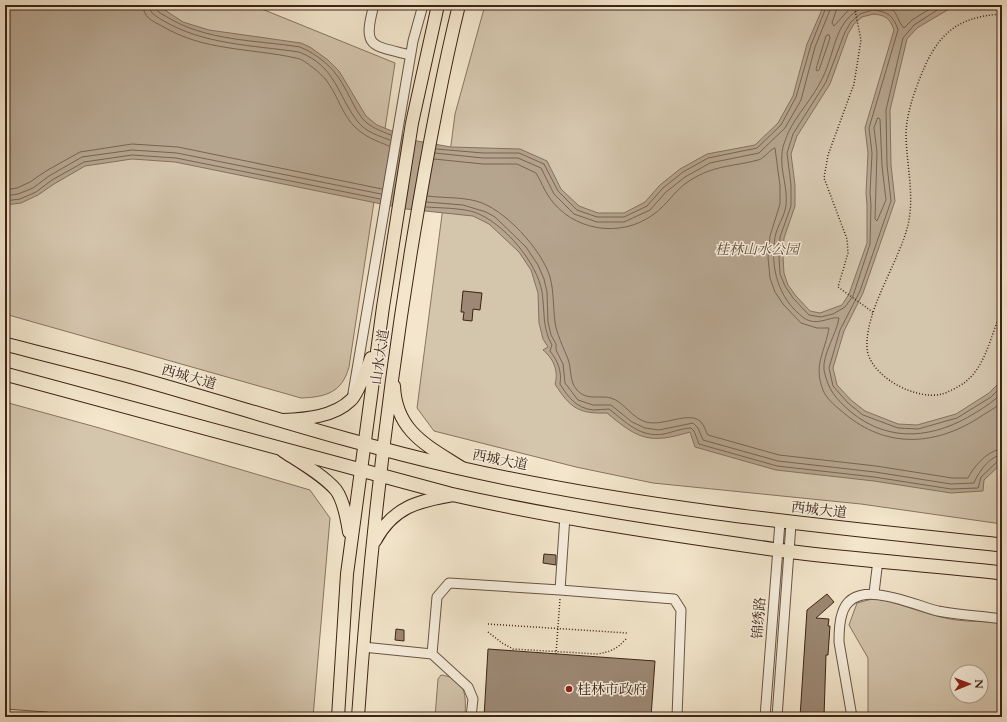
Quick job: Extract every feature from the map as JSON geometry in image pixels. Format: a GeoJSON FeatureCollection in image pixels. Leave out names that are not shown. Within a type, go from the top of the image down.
{"type":"FeatureCollection","features":[{"type":"Feature","properties":{"kind":"highway","name":"西城大道"},"geometry":{"type":"LineString","coordinates":[[5,344],[128,376],[382,449],[464,469],[653,504],[786,523],[1002,545]]}},
{"type":"Feature","properties":{"kind":"highway"},"geometry":{"type":"LineString","coordinates":[[5,374],[454,495],[565,516],[784,550],[1002,573]]}},
{"type":"Feature","properties":{"kind":"main road","name":"山水大道"},"geometry":{"type":"LineString","coordinates":[[338,717],[347,574],[360,469],[412,123],[438,5]]}},
{"type":"Feature","properties":{"kind":"main road","name":"山水大道"},"geometry":{"type":"LineString","coordinates":[[358,717],[363,647],[382,449],[432,127],[459,5]]}},
{"type":"Feature","properties":{"kind":"main road"},"geometry":{"type":"LineString","coordinates":[[279,420],[302,419],[331,412],[352,400],[378,342]]}},
{"type":"Feature","properties":{"kind":"main road"},"geometry":{"type":"LineString","coordinates":[[394,365],[395,395],[407,427],[420,440],[464,469]]}},
{"type":"Feature","properties":{"kind":"main road"},"geometry":{"type":"LineString","coordinates":[[277,447],[311,469],[336,491],[347,518],[351,545]]}},
{"type":"Feature","properties":{"kind":"main road"},"geometry":{"type":"LineString","coordinates":[[372,547],[383,526],[403,508],[429,499],[454,495]]}},
{"type":"Feature","properties":{"kind":"street"},"geometry":{"type":"LineString","coordinates":[[374,5],[368,29],[371,42],[378,47],[410,55]]}},
{"type":"Feature","properties":{"kind":"street"},"geometry":{"type":"LineString","coordinates":[[352,400],[410,55],[423,5]]}},
{"type":"Feature","properties":{"kind":"street"},"geometry":{"type":"LineString","coordinates":[[560,590],[565,516]]}},
{"type":"Feature","properties":{"kind":"street","name":"锦绣路"},"geometry":{"type":"LineString","coordinates":[[777,717],[786,523]]}},
{"type":"Feature","properties":{"kind":"street","name":"锦绣路"},"geometry":{"type":"LineString","coordinates":[[766,717],[784,550]]}},
{"type":"Feature","properties":{"kind":"street"},"geometry":{"type":"LineString","coordinates":[[874,593],[878,560]]}},
{"type":"Feature","properties":{"kind":"street"},"geometry":{"type":"LineString","coordinates":[[432,654],[436,597],[450,583],[674,599],[681,610],[677,717]]}},
{"type":"Feature","properties":{"kind":"street"},"geometry":{"type":"LineString","coordinates":[[852,717],[839,642],[842,614],[849,602],[857,597],[874,593],[937,610],[1002,618]]}},
{"type":"Feature","properties":{"kind":"street"},"geometry":{"type":"LineString","coordinates":[[363,647],[432,654],[468,687],[473,699],[471,717]]}},
{"type":"Feature","properties":{"kind":"street"},"geometry":{"type":"LineString","coordinates":[[5,714],[46,717]]}},
{"type":"Feature","properties":{"kind":"path"},"geometry":{"type":"LineString","coordinates":[[854,5],[860,40],[854,84],[828,155],[824,178],[847,239],[848,253],[838,287],[874,313]]}},
{"type":"Feature","properties":{"kind":"path"},"geometry":{"type":"LineString","coordinates":[[1002,14],[983,16],[958,25],[939,40],[926,62],[916,89],[908,118],[906,133],[912,202],[910,215],[905,239],[892,263],[874,313],[868,341],[870,361],[884,377],[894,384],[917,392],[941,394],[964,383],[974,373],[982,362],[998,320],[1002,316]]}},
{"type":"Feature","properties":{"kind":"path"},"geometry":{"type":"LineString","coordinates":[[556,653],[560,590]]}},
{"type":"Feature","properties":{"kind":"path"},"geometry":{"type":"LineString","coordinates":[[488,624],[627,633]]}},
{"type":"Feature","properties":{"kind":"path"},"geometry":{"type":"LineString","coordinates":[[488,632],[502,643],[513,649],[556,653],[597,654],[610,652],[620,646],[626,639]]}},
{"type":"Feature","properties":{"kind":"green space"},"geometry":{"type":"Polygon","coordinates":[[[5,5],[252,5],[395,63],[349,367],[338,388],[326,394],[301,398],[5,314],[5,5]]]}},
{"type":"Feature","properties":{"kind":"green space","name":"桂林山水公园"},"geometry":{"type":"Polygon","coordinates":[[[485,5],[1002,5],[1002,524],[861,504],[653,483],[576,467],[434,431],[417,408],[455,114],[485,5]]]}},
{"type":"Feature","properties":{"kind":"green space"},"geometry":{"type":"Polygon","coordinates":[[[5,402],[96,427],[310,490],[330,518],[313,717],[5,717],[5,402]]]}},
{"type":"Feature","properties":{"kind":"green space"},"geometry":{"type":"Polygon","coordinates":[[[876,598],[946,618],[962,621],[1002,623],[1002,717],[868,717],[868,658],[849,625],[857,603],[876,598]]]}},
{"type":"Feature","properties":{"kind":"green space"},"geometry":{"type":"Polygon","coordinates":[[[441,675],[450,677],[460,684],[465,696],[465,717],[435,717],[438,679],[441,675]]]}},
{"type":"Feature","properties":{"kind":"water"},"geometry":{"type":"Polygon","coordinates":[[[5,5],[157,5],[183,22],[209,30],[301,43],[310,47],[328,60],[339,71],[366,116],[377,125],[417,141],[451,147],[520,149],[547,161],[561,189],[579,206],[598,213],[624,213],[645,202],[660,185],[680,169],[707,154],[755,145],[778,123],[793,96],[807,44],[824,5],[956,5],[917,28],[907,39],[890,110],[891,165],[895,201],[863,293],[844,331],[833,368],[837,385],[851,400],[865,411],[898,424],[917,425],[956,414],[989,393],[1002,380],[1002,463],[984,480],[983,491],[951,493],[874,481],[776,470],[695,447],[690,432],[665,438],[646,437],[628,429],[607,413],[582,411],[566,399],[555,384],[556,370],[550,357],[543,350],[548,347],[543,339],[539,323],[538,293],[531,270],[519,252],[489,224],[473,216],[406,209],[175,162],[132,159],[85,166],[38,195],[21,203],[5,205],[5,5]],[[877,14],[862,17],[854,24],[848,34],[830,84],[797,136],[791,154],[795,185],[795,206],[784,238],[784,273],[788,285],[810,311],[820,313],[842,305],[849,294],[867,243],[866,193],[868,153],[865,128],[894,30],[889,20],[884,16],[877,14]]]}},
{"type":"Feature","properties":{"kind":"building"},"geometry":{"type":"Polygon","coordinates":[[[463,291],[482,293],[480,310],[473,309],[472,321],[463,320],[464,312],[461,312],[463,291]]]}},
{"type":"Feature","properties":{"kind":"building"},"geometry":{"type":"Polygon","coordinates":[[[544,554],[556,555],[556,565],[543,563],[544,554]]]}},
{"type":"Feature","properties":{"kind":"building"},"geometry":{"type":"Polygon","coordinates":[[[827,594],[834,602],[816,618],[829,619],[828,626],[830,626],[828,655],[826,655],[824,717],[800,717],[807,610],[827,594]]]}},
{"type":"Feature","properties":{"kind":"building"},"geometry":{"type":"Polygon","coordinates":[[[396,629],[404,630],[404,641],[395,640],[396,629]]]}},
{"type":"Feature","properties":{"kind":"building","name":"桂林市政府"},"geometry":{"type":"Polygon","coordinates":[[[488,649],[655,661],[651,717],[484,717],[488,649]]]}},
{"type":"Feature","properties":{"kind":"place","name":"桂林市政府"},"geometry":{"type":"Point","coordinates":[569,689]}}]}
